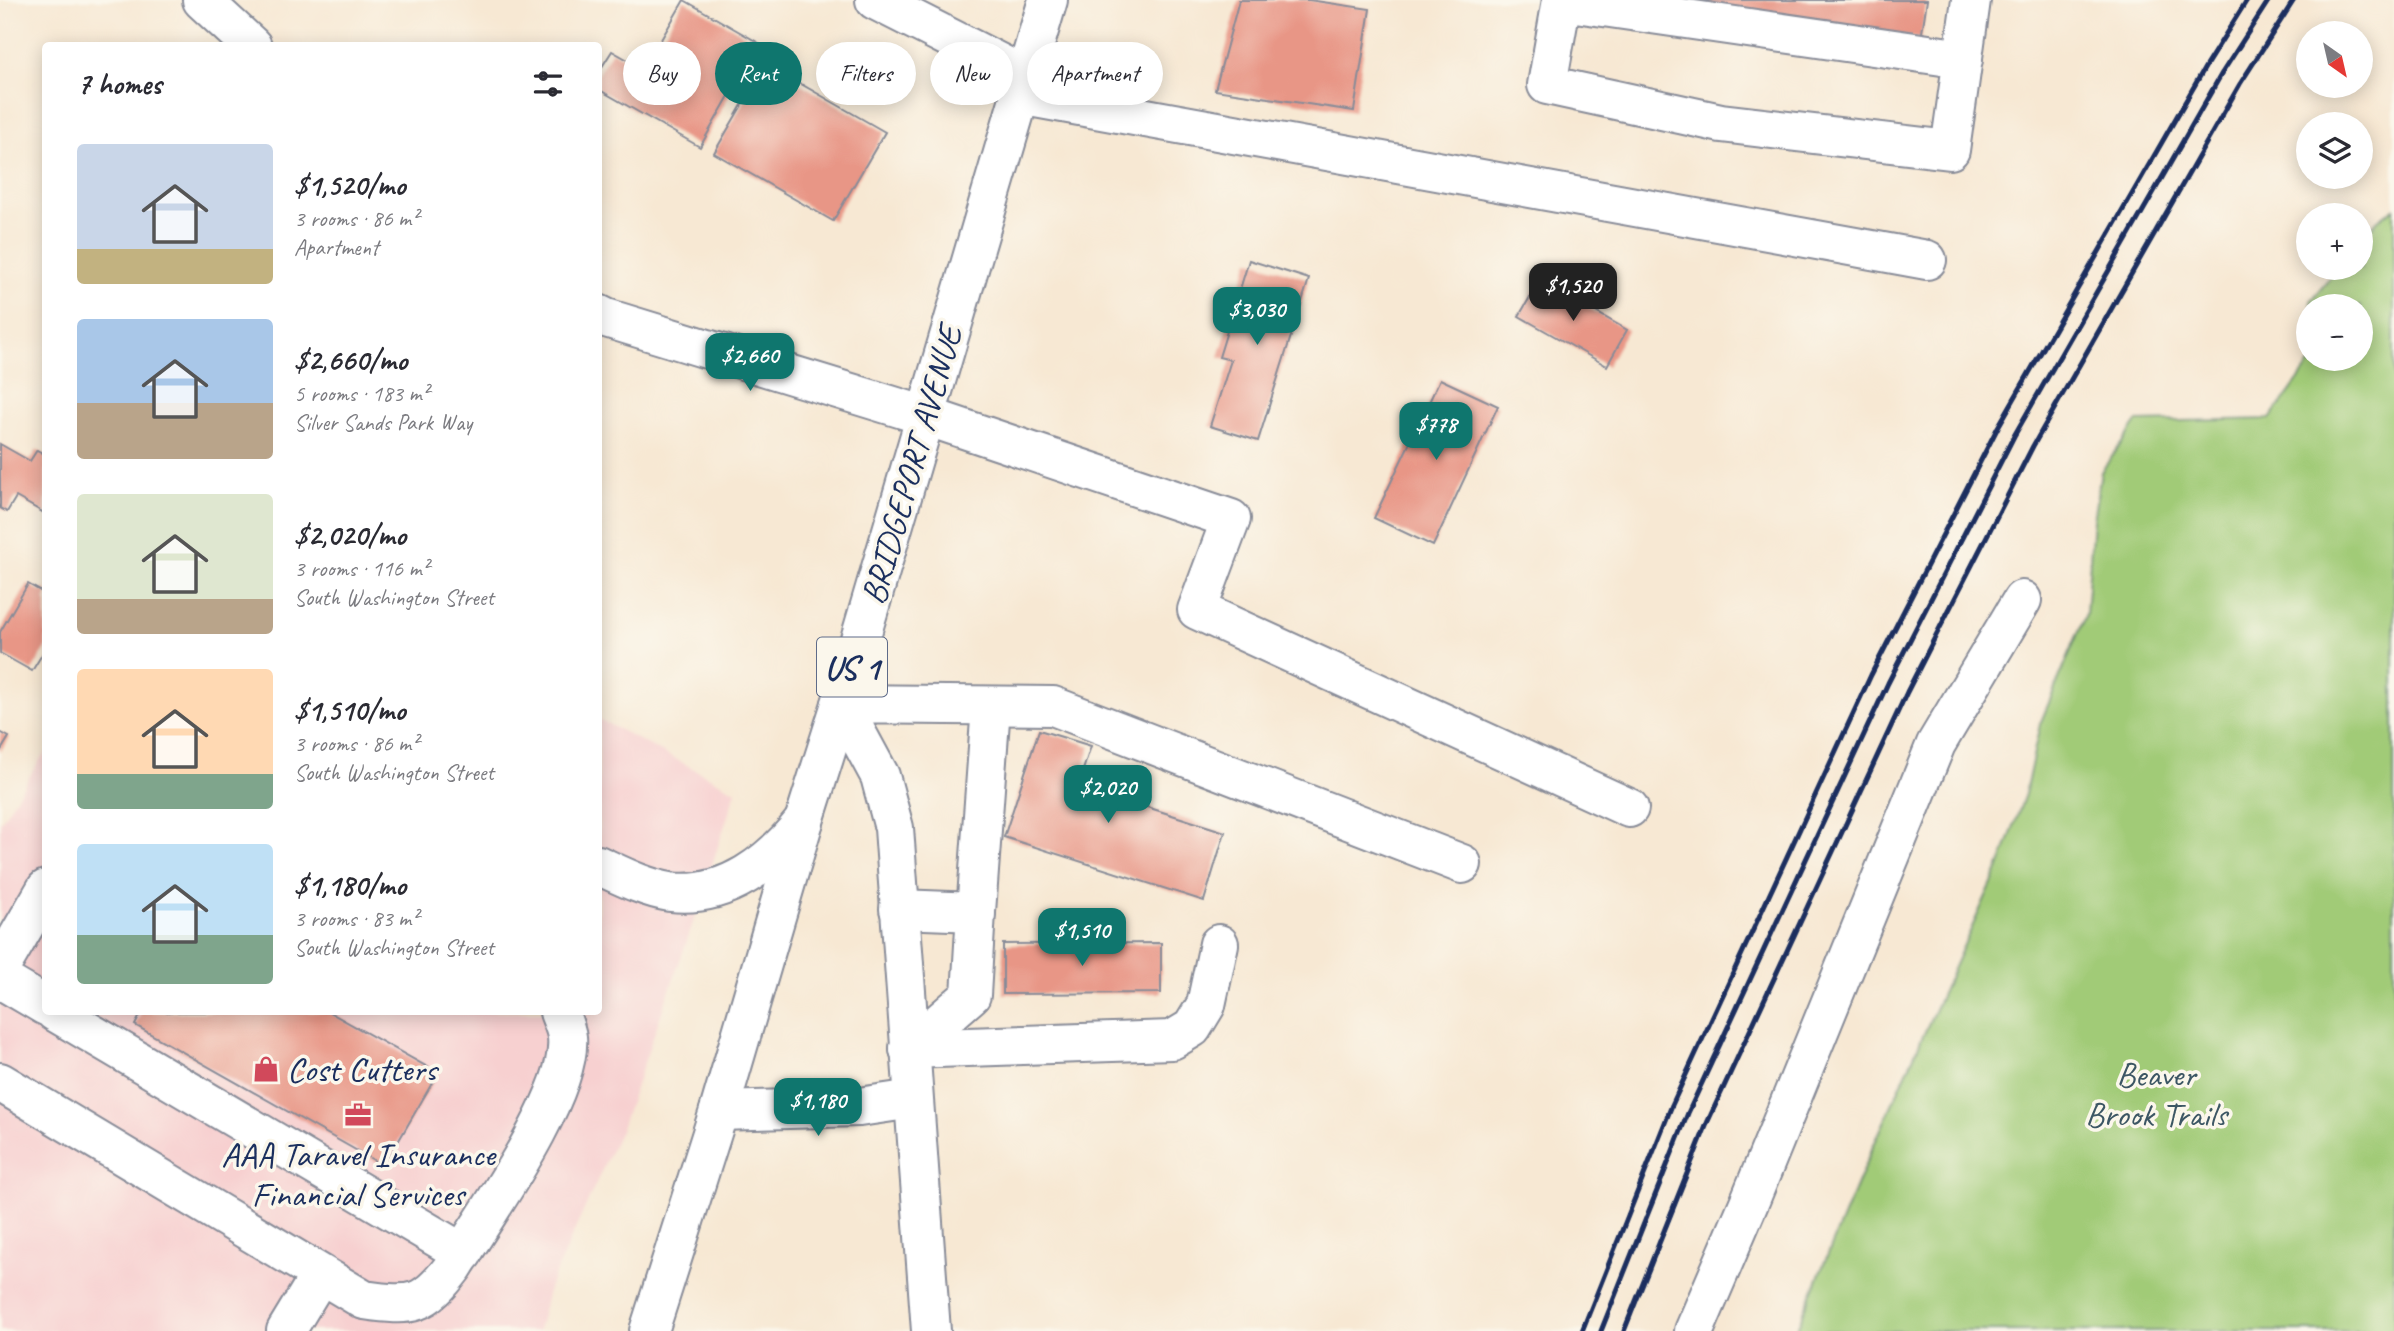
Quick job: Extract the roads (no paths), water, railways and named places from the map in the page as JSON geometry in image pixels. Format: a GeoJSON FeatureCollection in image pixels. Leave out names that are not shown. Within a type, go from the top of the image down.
{"type":"FeatureCollection","features":[{"type":"Feature","properties":{"kind":"street"},"geometry":{"type":"LineString","coordinates":[[202,0],[248,42]]}},
{"type":"Feature","properties":{"kind":"street"},"geometry":{"type":"LineString","coordinates":[[875,0],[1022,85],[1927,260]]}},
{"type":"Feature","properties":{"kind":"street","name":"BRIDGEPORT AVENUE"},"geometry":{"type":"LineString","coordinates":[[649,1331],[719,1111],[1048,0]]}},
{"type":"Feature","properties":{"kind":"street"},"geometry":{"type":"LineString","coordinates":[[1963,59],[1562,1],[1547,85],[1721,123],[1950,150],[1963,59],[1971,0]]}},
{"type":"Feature","properties":{"kind":"street"},"geometry":{"type":"LineString","coordinates":[[602,316],[926,416],[1231,519],[1197,610],[1629,808]]}},
{"type":"Feature","properties":{"kind":"street"},"geometry":{"type":"LineString","coordinates":[[1694,1331],[1757,1185],[1936,744],[2022,600]]}},
{"type":"Feature","properties":{"kind":"street"},"geometry":{"type":"LineString","coordinates":[[931,1331],[894,828],[880,776],[841,704],[1052,706],[1462,864]]}},
{"type":"Feature","properties":{"kind":"street"},"geometry":{"type":"LineString","coordinates":[[909,1049],[971,995],[991,706]]}},
{"type":"Feature","properties":{"kind":"street"},"geometry":{"type":"LineString","coordinates":[[602,867],[635,883],[671,892],[700,892],[728,885],[754,870],[789,839],[804,821]]}},
{"type":"Feature","properties":{"kind":"street"},"geometry":{"type":"LineString","coordinates":[[0,968],[42,896]]}},
{"type":"Feature","properties":{"kind":"street"},"geometry":{"type":"LineString","coordinates":[[899,909],[976,912]]}},
{"type":"Feature","properties":{"kind":"street"},"geometry":{"type":"LineString","coordinates":[[909,1049],[1172,1040],[1192,1028],[1206,1004],[1219,944]]}},
{"type":"Feature","properties":{"kind":"street"},"geometry":{"type":"LineString","coordinates":[[0,979],[42,1004]]}},
{"type":"Feature","properties":{"kind":"street"},"geometry":{"type":"LineString","coordinates":[[60,1015],[463,1253]]}},
{"type":"Feature","properties":{"kind":"street"},"geometry":{"type":"LineString","coordinates":[[0,1082],[364,1300],[409,1304],[426,1297],[441,1284],[538,1131],[562,1072],[567,1039],[560,1015]]}},
{"type":"Feature","properties":{"kind":"street"},"geometry":{"type":"LineString","coordinates":[[719,1111],[859,1107],[913,1099]]}},
{"type":"Feature","properties":{"kind":"street"},"geometry":{"type":"LineString","coordinates":[[286,1331],[320,1275]]}},
{"type":"Feature","properties":{"kind":"railway"},"geometry":{"type":"LineString","coordinates":[[1582,1331],[1672,1105],[1871,675],[1998,427],[2207,64],[2247,0]]}},
{"type":"Feature","properties":{"kind":"railway"},"geometry":{"type":"LineString","coordinates":[[1601,1331],[1688,1113],[1888,683],[2014,436],[2222,73],[2269,0]]}},
{"type":"Feature","properties":{"kind":"railway"},"geometry":{"type":"LineString","coordinates":[[1624,1331],[1708,1121],[1907,692],[2033,446],[2240,84],[2294,0]]}},
{"type":"Feature","properties":{"kind":"place","name":"Cost Cutters"},"geometry":{"type":"Point","coordinates":[266,1069]}},
{"type":"Feature","properties":{"kind":"place","name":"AAA Taravel Insurance Financial Services"},"geometry":{"type":"Point","coordinates":[358,1115]}},
{"type":"Feature","properties":{"kind":"park label","name":"Beaver Brook Trails"},"geometry":{"type":"Point","coordinates":[2156,1094]}}]}
